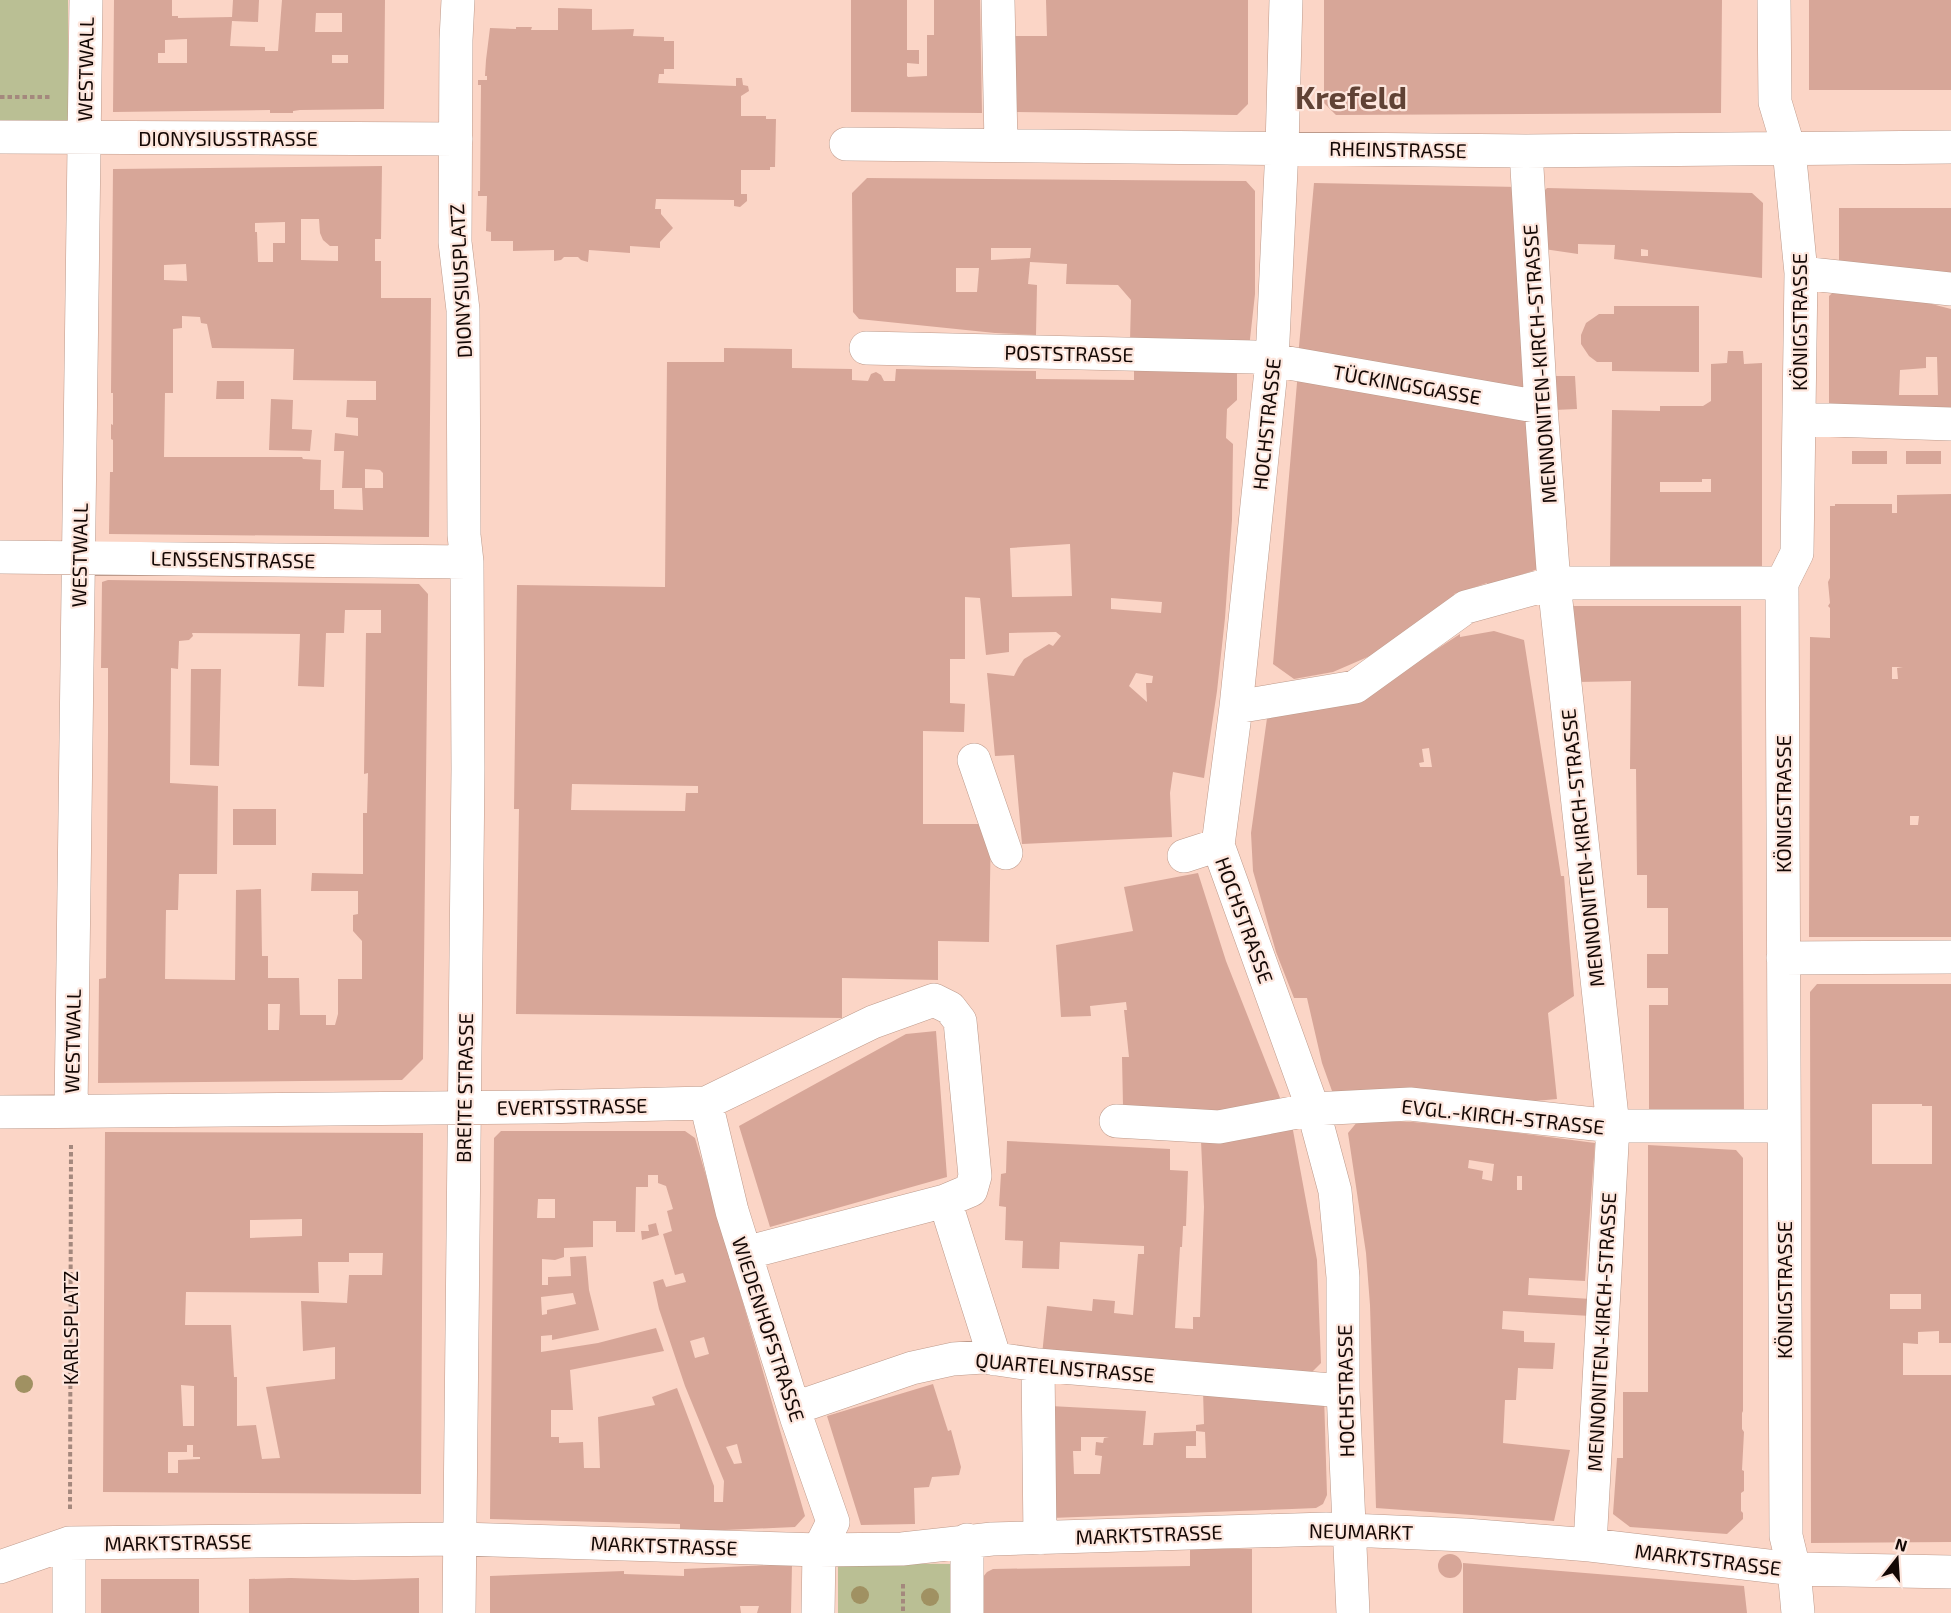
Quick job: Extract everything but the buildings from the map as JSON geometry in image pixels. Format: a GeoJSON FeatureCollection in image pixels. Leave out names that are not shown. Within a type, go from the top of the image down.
{"type":"FeatureCollection","features":[{"type":"Feature","properties":{"kind":"street","name":"WESTWALL"},"geometry":{"type":"LineString","coordinates":[[72,1110],[86,0]]}},
{"type":"Feature","properties":{"kind":"street","name":"DIONYSIUSPLATZ"},"geometry":{"type":"LineString","coordinates":[[458,0],[455,243],[463,310],[464,536],[467,562]]}},
{"type":"Feature","properties":{"kind":"street"},"geometry":{"type":"LineString","coordinates":[[998,0],[1000,144]]}},
{"type":"Feature","properties":{"kind":"street","name":"HOCHSTRASSE"},"geometry":{"type":"LineString","coordinates":[[1286,0],[1272,361],[1236,707],[1218,846],[1313,1109],[1335,1191],[1343,1277],[1343,1391],[1353,1613]]}},
{"type":"Feature","properties":{"kind":"street","name":"KÖNIGSTRASSE"},"geometry":{"type":"LineString","coordinates":[[1774,0],[1775,102],[1789,149],[1801,273],[1797,553],[1782,583],[1786,1536],[1794,1569],[1798,1613]]}},
{"type":"Feature","properties":{"kind":"street","name":"DIONYSIUSSTRASSE"},"geometry":{"type":"LineString","coordinates":[[0,137],[456,139]]}},
{"type":"Feature","properties":{"kind":"street","name":"RHEINSTRASSE"},"geometry":{"type":"LineString","coordinates":[[846,144],[1526,151],[1951,147]]}},
{"type":"Feature","properties":{"kind":"street","name":"MENNONITEN-KIRCH-STRASSE"},"geometry":{"type":"LineString","coordinates":[[1526,151],[1554,583],[1612,1126],[1590,1545]]}},
{"type":"Feature","properties":{"kind":"street"},"geometry":{"type":"LineString","coordinates":[[1801,273],[1951,289]]}},
{"type":"Feature","properties":{"kind":"street","name":"POSTSTRASSE"},"geometry":{"type":"LineString","coordinates":[[866,348],[1254,357],[1272,361]]}},
{"type":"Feature","properties":{"kind":"street","name":"TÜCKINGSGASSE"},"geometry":{"type":"LineString","coordinates":[[1272,361],[1541,407]]}},
{"type":"Feature","properties":{"kind":"street"},"geometry":{"type":"LineString","coordinates":[[1799,419],[1951,424]]}},
{"type":"Feature","properties":{"kind":"street","name":"LENSSENSTRASSE"},"geometry":{"type":"LineString","coordinates":[[12,557],[467,562]]}},
{"type":"Feature","properties":{"kind":"street","name":"BREITE STRASSE"},"geometry":{"type":"LineString","coordinates":[[459,1613],[468,769],[467,562]]}},
{"type":"Feature","properties":{"kind":"street"},"geometry":{"type":"LineString","coordinates":[[1236,707],[1355,687],[1466,607],[1554,583],[1782,583]]}},
{"type":"Feature","properties":{"kind":"street"},"geometry":{"type":"LineString","coordinates":[[974,760],[1006,853]]}},
{"type":"Feature","properties":{"kind":"street"},"geometry":{"type":"LineString","coordinates":[[1184,856],[1218,846]]}},
{"type":"Feature","properties":{"kind":"street"},"geometry":{"type":"LineString","coordinates":[[1783,958],[1951,957]]}},
{"type":"Feature","properties":{"kind":"street","name":"EVERTSSTRASSE"},"geometry":{"type":"LineString","coordinates":[[72,1110],[706,1103],[873,1022],[934,1000],[960,998],[960,1021],[975,1176],[971,1190],[945,1201]]}},
{"type":"Feature","properties":{"kind":"street","name":"WIEDENHOFSTRASSE"},"geometry":{"type":"LineString","coordinates":[[706,1103],[732,1211],[833,1522],[819,1550]]}},
{"type":"Feature","properties":{"kind":"street","name":"EVGL.-KIRCH-STRASSE"},"geometry":{"type":"LineString","coordinates":[[1116,1121],[1219,1127],[1313,1109],[1410,1104],[1612,1126],[1784,1126]]}},
{"type":"Feature","properties":{"kind":"street"},"geometry":{"type":"LineString","coordinates":[[0,1112],[72,1110]]}},
{"type":"Feature","properties":{"kind":"street"},"geometry":{"type":"LineString","coordinates":[[745,1253],[945,1201],[995,1359]]}},
{"type":"Feature","properties":{"kind":"street","name":"QUARTELNSTRASSE"},"geometry":{"type":"LineString","coordinates":[[795,1408],[912,1368],[961,1358],[983,1357],[1038,1365],[1343,1391]]}},
{"type":"Feature","properties":{"kind":"street"},"geometry":{"type":"LineString","coordinates":[[1038,1365],[1040,1538]]}},
{"type":"Feature","properties":{"kind":"street","name":"NEUMARKT"},"geometry":{"type":"LineString","coordinates":[[1257,1530],[1350,1529],[1465,1535]]}},
{"type":"Feature","properties":{"kind":"street","name":"MARKTSTRASSE"},"geometry":{"type":"LineString","coordinates":[[69,1543],[460,1539],[819,1550],[902,1549],[967,1540],[1257,1530]]}},
{"type":"Feature","properties":{"kind":"street","name":"MARKTSTRASSE"},"geometry":{"type":"LineString","coordinates":[[1465,1535],[1590,1545],[1794,1569],[1951,1572]]}},
{"type":"Feature","properties":{"kind":"street"},"geometry":{"type":"LineString","coordinates":[[967,1540],[967,1613]]}},
{"type":"Feature","properties":{"kind":"street"},"geometry":{"type":"LineString","coordinates":[[0,1567],[69,1543],[69,1613]]}},
{"type":"Feature","properties":{"kind":"street"},"geometry":{"type":"LineString","coordinates":[[818,1613],[819,1550]]}},
{"type":"Feature","properties":{"kind":"path"},"geometry":{"type":"LineString","coordinates":[[0,97],[55,97]]}},
{"type":"Feature","properties":{"kind":"path","name":"KARLSPLATZ"},"geometry":{"type":"LineString","coordinates":[[69,1543],[72,1110]]}},
{"type":"Feature","properties":{"kind":"green space"},"geometry":{"type":"Polygon","coordinates":[[[0,0],[68,0],[68,128],[0,128],[0,0]]]}},
{"type":"Feature","properties":{"kind":"green space"},"geometry":{"type":"Polygon","coordinates":[[[838,1563],[956,1564],[956,1613],[838,1613],[838,1563]]]}},
{"type":"Feature","properties":{"kind":"district","name":"Krefeld"},"geometry":{"type":"Point","coordinates":[1351,96]}}]}
